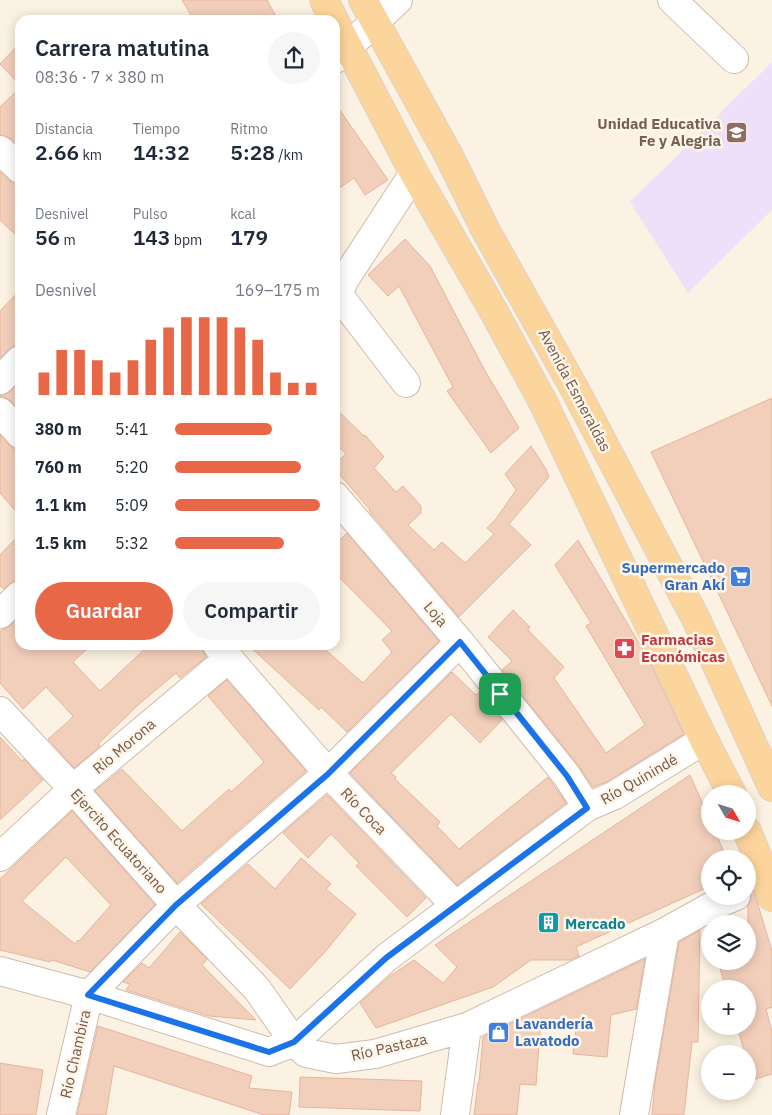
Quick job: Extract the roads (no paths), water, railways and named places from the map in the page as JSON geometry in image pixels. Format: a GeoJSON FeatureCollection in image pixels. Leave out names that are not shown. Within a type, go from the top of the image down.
{"type":"FeatureCollection","features":[{"type":"Feature","properties":{"kind":"main road"},"geometry":{"type":"LineString","coordinates":[[324,0],[331,15]]}},
{"type":"Feature","properties":{"kind":"main road","name":"Avenida Esmeraldas"},"geometry":{"type":"LineString","coordinates":[[369,11],[448,154],[486,231],[573,386],[696,619],[772,787]]}},
{"type":"Feature","properties":{"kind":"main road"},"geometry":{"type":"LineString","coordinates":[[341,53],[414,173],[493,310],[543,402],[704,740],[727,785]]}},
{"type":"Feature","properties":{"kind":"main road"},"geometry":{"type":"LineString","coordinates":[[543,402],[573,386]]}},
{"type":"Feature","properties":{"kind":"main road"},"geometry":{"type":"LineString","coordinates":[[750,840],[765,888]]}},
{"type":"Feature","properties":{"kind":"street"},"geometry":{"type":"LineString","coordinates":[[341,53],[369,11],[398,0]]}},
{"type":"Feature","properties":{"kind":"street"},"geometry":{"type":"LineString","coordinates":[[672,0],[734,59]]}},
{"type":"Feature","properties":{"kind":"street"},"geometry":{"type":"LineString","coordinates":[[0,150],[15,164]]}},
{"type":"Feature","properties":{"kind":"street"},"geometry":{"type":"LineString","coordinates":[[406,383],[341,298],[340,291],[342,282],[414,173]]}},
{"type":"Feature","properties":{"kind":"street"},"geometry":{"type":"LineString","coordinates":[[0,380],[15,365]]}},
{"type":"Feature","properties":{"kind":"street"},"geometry":{"type":"LineString","coordinates":[[0,412],[15,428]]}},
{"type":"Feature","properties":{"kind":"street","name":"Loja"},"geometry":{"type":"LineString","coordinates":[[340,502],[460,642],[567,776],[587,808]]}},
{"type":"Feature","properties":{"kind":"street"},"geometry":{"type":"LineString","coordinates":[[0,614],[15,600]]}},
{"type":"Feature","properties":{"kind":"street","name":"Río Chambira"},"geometry":{"type":"LineString","coordinates":[[61,1115],[88,995],[176,905],[328,774],[460,642]]}},
{"type":"Feature","properties":{"kind":"street","name":"Río Coca"},"geometry":{"type":"LineString","coordinates":[[223,651],[328,774],[456,906]]}},
{"type":"Feature","properties":{"kind":"street","name":"Río Morona"},"geometry":{"type":"LineString","coordinates":[[0,857],[223,651]]}},
{"type":"Feature","properties":{"kind":"street","name":"Ejercito Ecuatoriano"},"geometry":{"type":"LineString","coordinates":[[0,712],[73,789],[176,905],[257,989],[294,1042]]}},
{"type":"Feature","properties":{"kind":"street","name":"Río Quinindé"},"geometry":{"type":"LineString","coordinates":[[294,1042],[386,958],[587,808],[615,795],[704,740]]}},
{"type":"Feature","properties":{"kind":"street","name":"Río Pastaza"},"geometry":{"type":"LineString","coordinates":[[294,1042],[306,1053],[336,1058],[375,1054],[467,1027],[665,932],[714,905]]}},
{"type":"Feature","properties":{"kind":"street"},"geometry":{"type":"LineString","coordinates":[[634,1115],[665,932]]}},
{"type":"Feature","properties":{"kind":"street"},"geometry":{"type":"LineString","coordinates":[[0,971],[88,995],[269,1052],[294,1042]]}},
{"type":"Feature","properties":{"kind":"street"},"geometry":{"type":"LineString","coordinates":[[455,1115],[467,1027]]}},
{"type":"Feature","properties":{"kind":"place","name":"Unidad Educativa Fe y Alegria"},"geometry":{"type":"Point","coordinates":[737,132]}},
{"type":"Feature","properties":{"kind":"place","name":"Supermercado Gran Akí"},"geometry":{"type":"Point","coordinates":[741,576]}},
{"type":"Feature","properties":{"kind":"place","name":"Farmacias Económicas"},"geometry":{"type":"Point","coordinates":[625,648]}},
{"type":"Feature","properties":{"kind":"place","name":"Mercado"},"geometry":{"type":"Point","coordinates":[549,923]}},
{"type":"Feature","properties":{"kind":"place","name":"Lavandería Lavatodo"},"geometry":{"type":"Point","coordinates":[499,1032]}}]}
